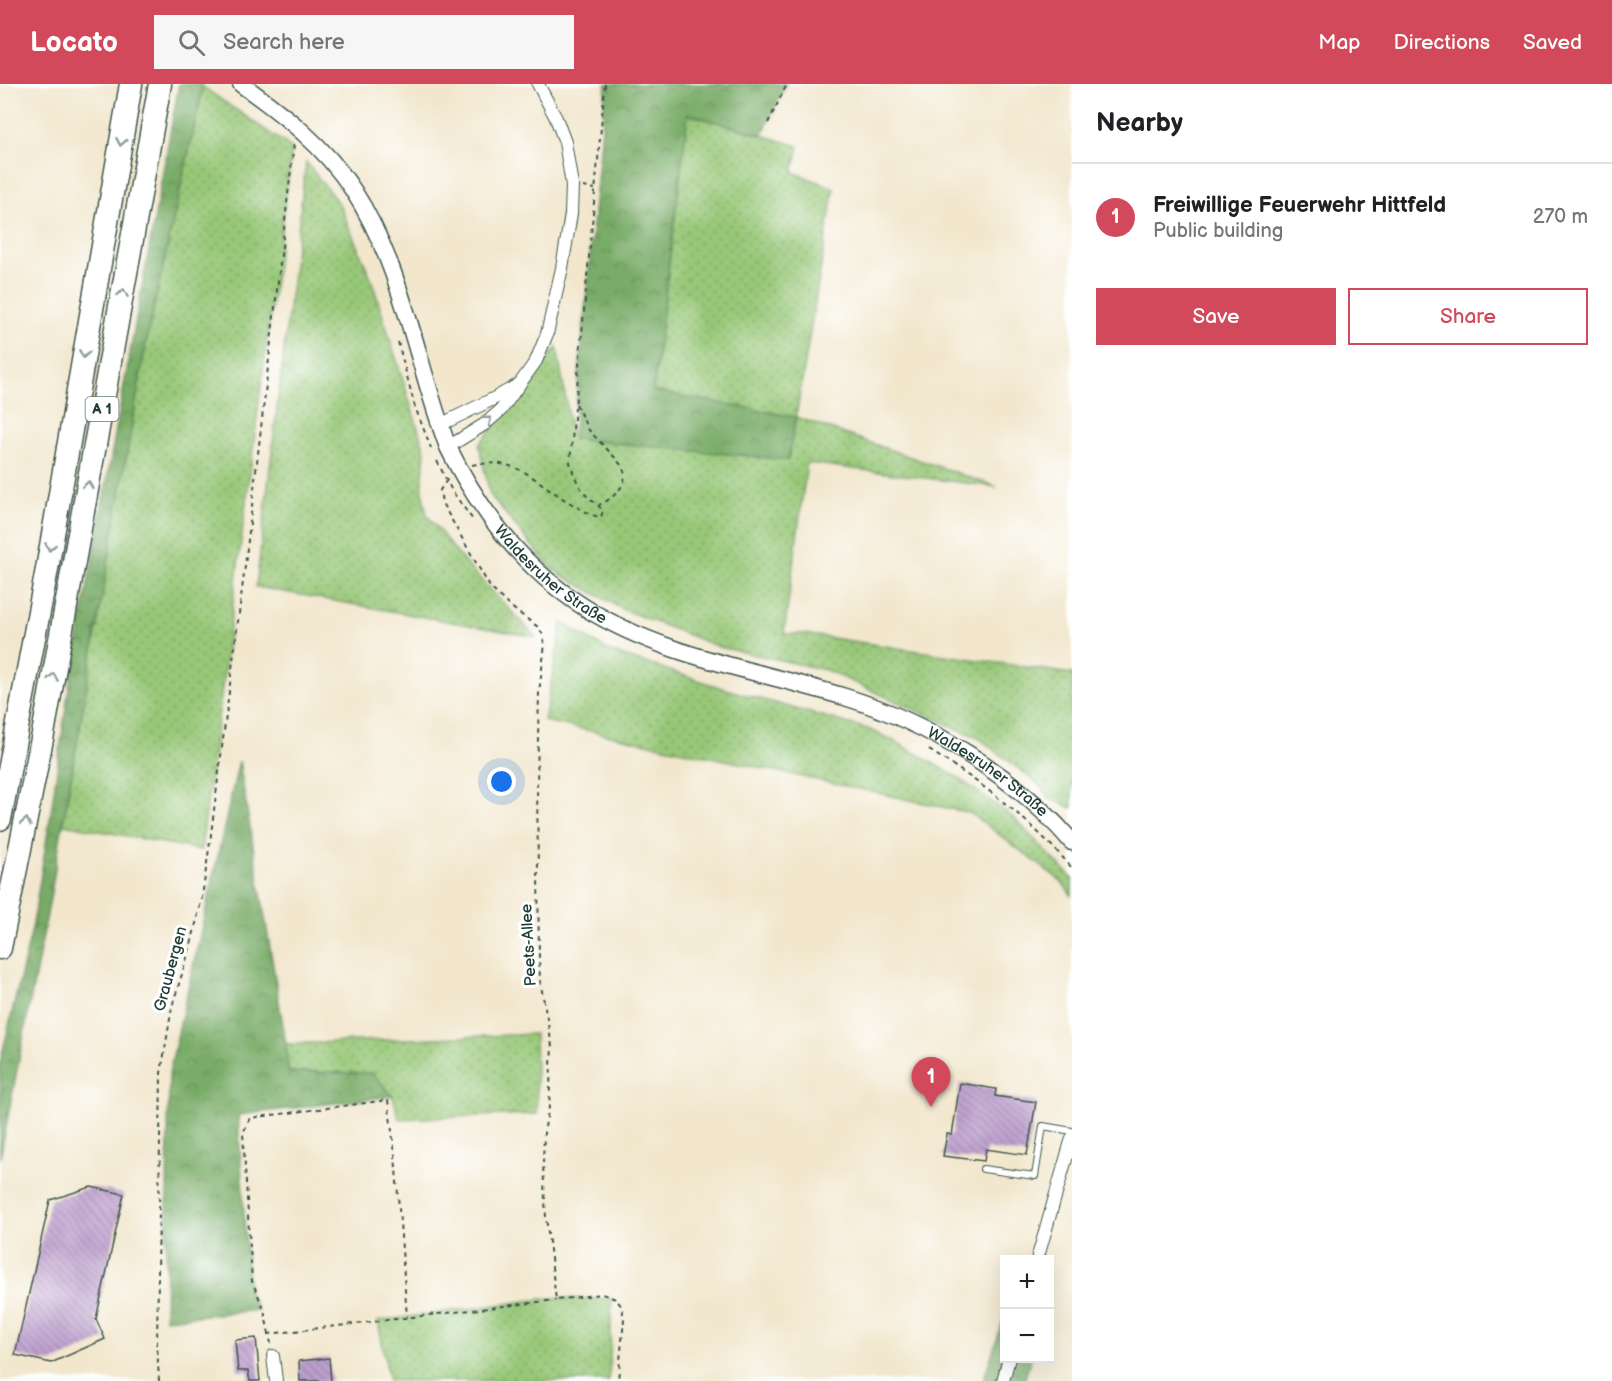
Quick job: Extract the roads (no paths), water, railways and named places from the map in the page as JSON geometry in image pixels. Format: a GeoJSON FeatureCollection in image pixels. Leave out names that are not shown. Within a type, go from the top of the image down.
{"type":"FeatureCollection","features":[{"type":"Feature","properties":{"kind":"highway","name":"A 1"},"geometry":{"type":"LineString","coordinates":[[0,819],[47,569],[131,84]]}},
{"type":"Feature","properties":{"kind":"highway","name":"A 1"},"geometry":{"type":"LineString","coordinates":[[0,948],[43,734],[160,84]]}},
{"type":"Feature","properties":{"kind":"street","name":"Waldesruher Straße"},"geometry":{"type":"LineString","coordinates":[[241,84],[288,120],[318,147],[352,189],[369,218],[398,287],[448,447],[460,470],[498,528],[532,565],[561,591],[585,608],[655,642],[847,697],[913,724],[955,746],[991,770],[1023,794],[1071,838]]}},
{"type":"Feature","properties":{"kind":"street"},"geometry":{"type":"LineString","coordinates":[[448,447],[493,417],[512,396],[536,361],[547,334],[562,268],[571,214],[572,185],[565,142],[556,118],[538,84]]}},
{"type":"Feature","properties":{"kind":"street"},"geometry":{"type":"LineString","coordinates":[[440,425],[519,384]]}},
{"type":"Feature","properties":{"kind":"street"},"geometry":{"type":"LineString","coordinates":[[1038,1255],[1072,1138]]}},
{"type":"Feature","properties":{"kind":"street"},"geometry":{"type":"LineString","coordinates":[[273,1356],[276,1381]]}},
{"type":"Feature","properties":{"kind":"street"},"geometry":{"type":"LineString","coordinates":[[1003,1381],[1008,1363]]}},
{"type":"Feature","properties":{"kind":"lane"},"geometry":{"type":"LineString","coordinates":[[983,1168],[1035,1176],[1043,1126],[1072,1131]]}},
{"type":"Feature","properties":{"kind":"place","name":"Freiwillige Feuerwehr Hittfeld"},"geometry":{"type":"Point","coordinates":[931,1107]}}]}
